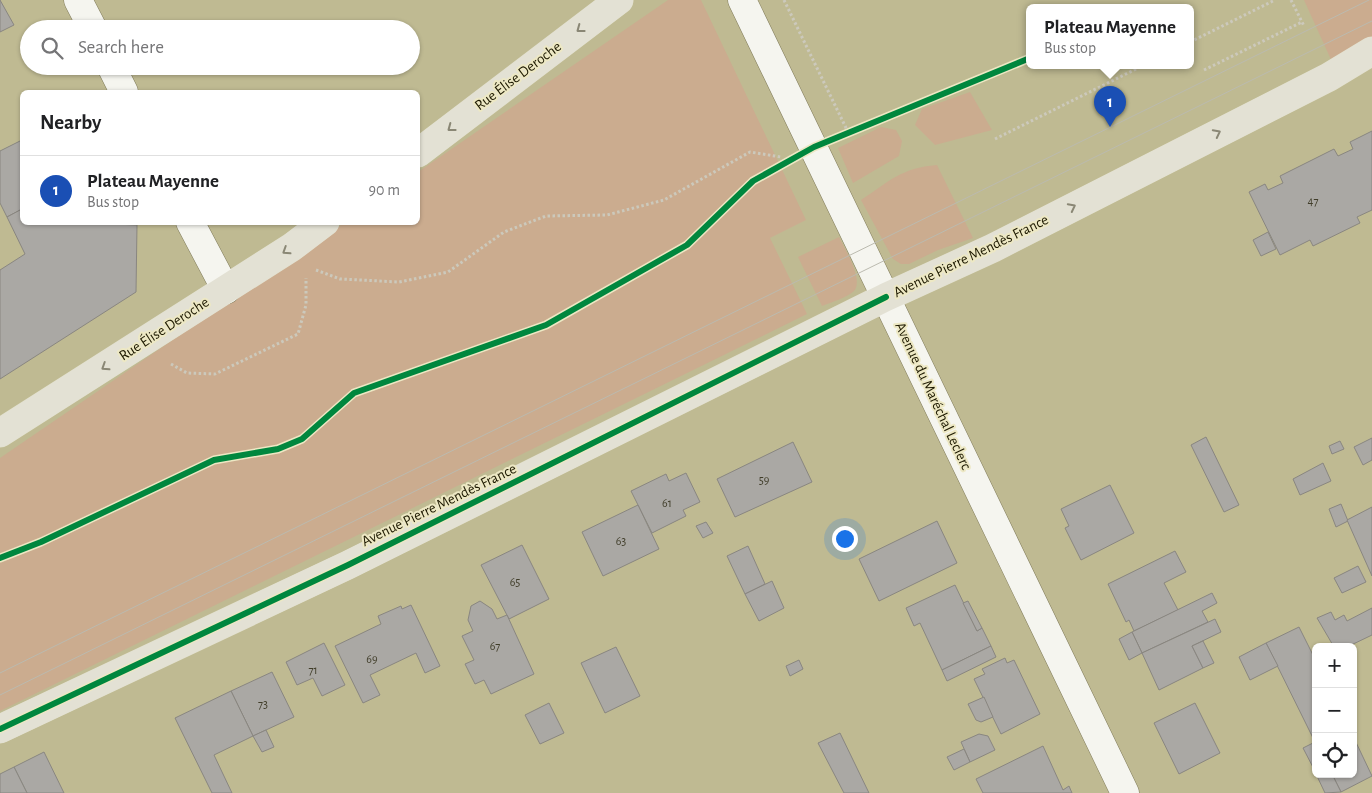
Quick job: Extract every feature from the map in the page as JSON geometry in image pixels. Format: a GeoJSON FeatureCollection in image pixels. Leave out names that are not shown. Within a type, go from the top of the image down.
{"type":"FeatureCollection","features":[{"type":"Feature","properties":{"kind":"main road","name":"Rue Élise Deroche"},"geometry":{"type":"LineString","coordinates":[[420,151],[619,0]]}},
{"type":"Feature","properties":{"kind":"main road","name":"Avenue Pierre Mendès France"},"geometry":{"type":"LineString","coordinates":[[0,729],[348,565],[886,297],[993,248],[1330,77],[1372,51]]}},
{"type":"Feature","properties":{"kind":"main road","name":"Rue Élise Deroche"},"geometry":{"type":"LineString","coordinates":[[0,433],[226,290],[300,242],[321,225]]}},
{"type":"Feature","properties":{"kind":"street"},"geometry":{"type":"LineString","coordinates":[[78,0],[88,20]]}},
{"type":"Feature","properties":{"kind":"street","name":"Avenue du Maréchal Leclerc"},"geometry":{"type":"LineString","coordinates":[[742,0],[1125,793]]}},
{"type":"Feature","properties":{"kind":"street"},"geometry":{"type":"LineString","coordinates":[[116,75],[123,90]]}},
{"type":"Feature","properties":{"kind":"street"},"geometry":{"type":"LineString","coordinates":[[192,225],[226,290]]}},
{"type":"Feature","properties":{"kind":"path"},"geometry":{"type":"LineString","coordinates":[[784,0],[848,132]]}},
{"type":"Feature","properties":{"kind":"path"},"geometry":{"type":"LineString","coordinates":[[1194,40],[1275,0]]}},
{"type":"Feature","properties":{"kind":"path"},"geometry":{"type":"LineString","coordinates":[[1204,70],[1303,24],[1291,0]]}},
{"type":"Feature","properties":{"kind":"path"},"geometry":{"type":"LineString","coordinates":[[995,139],[1136,69]]}},
{"type":"Feature","properties":{"kind":"path"},"geometry":{"type":"LineString","coordinates":[[780,166],[814,147],[857,128]]}},
{"type":"Feature","properties":{"kind":"path"},"geometry":{"type":"LineString","coordinates":[[314,269],[340,279],[399,282],[448,272],[504,232],[546,216],[607,215],[617,213],[664,200],[750,152],[775,156]]}},
{"type":"Feature","properties":{"kind":"path"},"geometry":{"type":"LineString","coordinates":[[170,363],[187,373],[215,374],[298,334],[306,305],[306,275]]}},
{"type":"Feature","properties":{"kind":"shaded area"},"geometry":{"type":"Polygon","coordinates":[[[668,0],[701,0],[806,220],[770,238],[807,314],[0,711],[0,458],[341,225],[420,225],[420,171],[668,0]]]}},
{"type":"Feature","properties":{"kind":"shaded area"},"geometry":{"type":"Polygon","coordinates":[[[1304,0],[1372,0],[1372,37],[1333,64],[1304,0]]]}},
{"type":"Feature","properties":{"kind":"shaded area"},"geometry":{"type":"Polygon","coordinates":[[[970,92],[992,130],[935,145],[915,125],[922,109],[970,92]]]}},
{"type":"Feature","properties":{"kind":"shaded area"},"geometry":{"type":"Polygon","coordinates":[[[881,127],[896,130],[902,141],[899,156],[853,183],[838,148],[881,127]]]}},
{"type":"Feature","properties":{"kind":"shaded area"},"geometry":{"type":"Polygon","coordinates":[[[937,165],[973,238],[938,250],[909,264],[901,264],[893,259],[861,200],[888,181],[905,172],[937,165]]]}},
{"type":"Feature","properties":{"kind":"shaded area"},"geometry":{"type":"Polygon","coordinates":[[[839,237],[855,272],[856,286],[854,291],[847,296],[822,306],[798,257],[839,237]]]}},
{"type":"Feature","properties":{"kind":"building"},"geometry":{"type":"Polygon","coordinates":[[[0,0],[14,25],[0,32],[0,0]]]}},
{"type":"Feature","properties":{"kind":"building"},"geometry":{"type":"Polygon","coordinates":[[[1372,131],[1372,210],[1357,217],[1360,223],[1313,246],[1310,240],[1280,255],[1249,192],[1265,184],[1268,190],[1283,183],[1280,176],[1334,149],[1338,156],[1353,149],[1350,142],[1372,131]]]}},
{"type":"Feature","properties":{"kind":"building"},"geometry":{"type":"Polygon","coordinates":[[[20,141],[20,210],[7,217],[0,203],[0,151],[20,141]]]}},
{"type":"Feature","properties":{"kind":"building"},"geometry":{"type":"Polygon","coordinates":[[[20,210],[20,225],[137,225],[136,292],[0,379],[0,270],[25,254],[7,217],[20,210]]]}},
{"type":"Feature","properties":{"kind":"building"},"geometry":{"type":"Polygon","coordinates":[[[1268,232],[1276,249],[1261,256],[1253,240],[1268,232]]]}},
{"type":"Feature","properties":{"kind":"building"},"geometry":{"type":"Polygon","coordinates":[[[1206,437],[1239,505],[1224,512],[1191,445],[1206,437]]]}},
{"type":"Feature","properties":{"kind":"building"},"geometry":{"type":"Polygon","coordinates":[[[1372,438],[1372,460],[1363,465],[1354,447],[1372,438]]]}},
{"type":"Feature","properties":{"kind":"building"},"geometry":{"type":"Polygon","coordinates":[[[1340,441],[1344,449],[1332,454],[1329,446],[1340,441]]]}},
{"type":"Feature","properties":{"kind":"building"},"geometry":{"type":"Polygon","coordinates":[[[793,442],[812,482],[735,517],[717,479],[793,442]]]}},
{"type":"Feature","properties":{"kind":"building"},"geometry":{"type":"Polygon","coordinates":[[[1323,463],[1331,481],[1300,495],[1293,479],[1323,463]]]}},
{"type":"Feature","properties":{"kind":"building"},"geometry":{"type":"Polygon","coordinates":[[[686,473],[700,502],[683,510],[686,516],[652,533],[631,491],[666,474],[669,481],[686,473]]]}},
{"type":"Feature","properties":{"kind":"building"},"geometry":{"type":"Polygon","coordinates":[[[1110,485],[1134,533],[1081,560],[1065,528],[1069,526],[1061,509],[1110,485]]]}},
{"type":"Feature","properties":{"kind":"building"},"geometry":{"type":"Polygon","coordinates":[[[1341,504],[1348,521],[1336,527],[1329,509],[1341,504]]]}},
{"type":"Feature","properties":{"kind":"building"},"geometry":{"type":"Polygon","coordinates":[[[638,505],[659,549],[603,576],[582,532],[638,505]]]}},
{"type":"Feature","properties":{"kind":"building"},"geometry":{"type":"Polygon","coordinates":[[[1372,507],[1372,576],[1347,520],[1372,507]]]}},
{"type":"Feature","properties":{"kind":"building"},"geometry":{"type":"Polygon","coordinates":[[[937,521],[957,563],[879,601],[859,559],[937,521]]]}},
{"type":"Feature","properties":{"kind":"building"},"geometry":{"type":"Polygon","coordinates":[[[706,522],[713,533],[703,538],[696,526],[706,522]]]}},
{"type":"Feature","properties":{"kind":"building"},"geometry":{"type":"Polygon","coordinates":[[[522,545],[549,599],[509,619],[481,565],[522,545]]]}},
{"type":"Feature","properties":{"kind":"building"},"geometry":{"type":"Polygon","coordinates":[[[748,546],[765,584],[745,594],[727,556],[748,546]]]}},
{"type":"Feature","properties":{"kind":"building"},"geometry":{"type":"Polygon","coordinates":[[[1175,551],[1186,572],[1164,583],[1178,610],[1134,631],[1129,620],[1126,622],[1108,584],[1175,551]]]}},
{"type":"Feature","properties":{"kind":"building"},"geometry":{"type":"Polygon","coordinates":[[[1358,566],[1366,582],[1342,593],[1334,578],[1358,566]]]}},
{"type":"Feature","properties":{"kind":"building"},"geometry":{"type":"Polygon","coordinates":[[[772,581],[784,608],[759,621],[745,594],[772,581]]]}},
{"type":"Feature","properties":{"kind":"building"},"geometry":{"type":"Polygon","coordinates":[[[955,585],[977,631],[982,628],[991,646],[942,670],[920,623],[914,626],[906,608],[955,585]]]}},
{"type":"Feature","properties":{"kind":"building"},"geometry":{"type":"Polygon","coordinates":[[[1212,593],[1217,603],[1202,611],[1208,622],[1142,653],[1132,632],[1212,593]]]}},
{"type":"Feature","properties":{"kind":"building"},"geometry":{"type":"Polygon","coordinates":[[[480,601],[492,609],[497,619],[507,615],[534,674],[491,694],[484,680],[475,684],[465,664],[474,660],[462,636],[473,631],[468,620],[471,606],[480,601]]]}},
{"type":"Feature","properties":{"kind":"building"},"geometry":{"type":"Polygon","coordinates":[[[968,601],[982,628],[977,631],[963,603],[968,601]]]}},
{"type":"Feature","properties":{"kind":"building"},"geometry":{"type":"Polygon","coordinates":[[[411,605],[440,666],[425,673],[416,653],[370,675],[380,695],[363,703],[335,646],[381,624],[378,616],[401,606],[402,609],[411,605]]]}},
{"type":"Feature","properties":{"kind":"building"},"geometry":{"type":"Polygon","coordinates":[[[1372,608],[1372,635],[1355,643],[1332,643],[1317,618],[1331,612],[1335,620],[1344,615],[1347,621],[1372,608]]]}},
{"type":"Feature","properties":{"kind":"building"},"geometry":{"type":"Polygon","coordinates":[[[1215,619],[1221,632],[1192,646],[1203,668],[1159,690],[1142,653],[1215,619]]]}},
{"type":"Feature","properties":{"kind":"building"},"geometry":{"type":"Polygon","coordinates":[[[1299,627],[1312,653],[1312,736],[1266,643],[1299,627]]]}},
{"type":"Feature","properties":{"kind":"building"},"geometry":{"type":"Polygon","coordinates":[[[1132,632],[1142,653],[1129,660],[1119,639],[1132,632]]]}},
{"type":"Feature","properties":{"kind":"building"},"geometry":{"type":"Polygon","coordinates":[[[1203,641],[1214,663],[1203,668],[1192,646],[1203,641]]]}},
{"type":"Feature","properties":{"kind":"building"},"geometry":{"type":"Polygon","coordinates":[[[324,643],[345,685],[322,696],[313,678],[297,685],[286,662],[324,643]]]}},
{"type":"Feature","properties":{"kind":"building"},"geometry":{"type":"Polygon","coordinates":[[[1266,643],[1278,666],[1250,680],[1239,657],[1266,643]]]}},
{"type":"Feature","properties":{"kind":"building"},"geometry":{"type":"Polygon","coordinates":[[[991,646],[996,657],[947,681],[942,670],[991,646]]]}},
{"type":"Feature","properties":{"kind":"building"},"geometry":{"type":"Polygon","coordinates":[[[616,647],[640,696],[605,713],[581,663],[616,647]]]}},
{"type":"Feature","properties":{"kind":"building"},"geometry":{"type":"Polygon","coordinates":[[[1005,658],[1007,663],[1014,660],[1040,714],[1001,734],[974,679],[985,674],[982,669],[1005,658]]]}},
{"type":"Feature","properties":{"kind":"building"},"geometry":{"type":"Polygon","coordinates":[[[799,660],[803,669],[790,676],[786,666],[799,660]]]}},
{"type":"Feature","properties":{"kind":"building"},"geometry":{"type":"Polygon","coordinates":[[[272,672],[294,717],[253,736],[231,691],[272,672]]]}},
{"type":"Feature","properties":{"kind":"building"},"geometry":{"type":"Polygon","coordinates":[[[231,691],[253,736],[214,755],[232,793],[212,793],[175,718],[231,691]]]}},
{"type":"Feature","properties":{"kind":"building"},"geometry":{"type":"Polygon","coordinates":[[[984,697],[993,717],[981,722],[976,720],[968,704],[984,697]]]}},
{"type":"Feature","properties":{"kind":"building"},"geometry":{"type":"Polygon","coordinates":[[[549,703],[564,733],[540,744],[525,715],[549,703]]]}},
{"type":"Feature","properties":{"kind":"building"},"geometry":{"type":"Polygon","coordinates":[[[1195,703],[1220,753],[1179,774],[1154,723],[1195,703]]]}},
{"type":"Feature","properties":{"kind":"building"},"geometry":{"type":"Polygon","coordinates":[[[266,730],[274,747],[262,752],[253,736],[266,730]]]}},
{"type":"Feature","properties":{"kind":"building"},"geometry":{"type":"Polygon","coordinates":[[[840,733],[869,793],[844,793],[818,743],[840,733]]]}},
{"type":"Feature","properties":{"kind":"building"},"geometry":{"type":"Polygon","coordinates":[[[979,734],[988,736],[995,750],[970,762],[961,742],[979,734]]]}},
{"type":"Feature","properties":{"kind":"building"},"geometry":{"type":"Polygon","coordinates":[[[1312,744],[1312,765],[1303,748],[1312,744]]]}},
{"type":"Feature","properties":{"kind":"building"},"geometry":{"type":"Polygon","coordinates":[[[1357,744],[1372,776],[1341,792],[1334,778],[1357,778],[1357,744]]]}},
{"type":"Feature","properties":{"kind":"building"},"geometry":{"type":"Polygon","coordinates":[[[1043,746],[1063,790],[1069,786],[1072,793],[983,793],[976,779],[1043,746]]]}},
{"type":"Feature","properties":{"kind":"building"},"geometry":{"type":"Polygon","coordinates":[[[964,749],[970,762],[954,770],[947,757],[964,749]]]}},
{"type":"Feature","properties":{"kind":"building"},"geometry":{"type":"Polygon","coordinates":[[[44,752],[64,793],[27,793],[14,767],[44,752]]]}},
{"type":"Feature","properties":{"kind":"building"},"geometry":{"type":"Polygon","coordinates":[[[14,767],[27,793],[0,793],[0,774],[14,767]]]}},
{"type":"Feature","properties":{"kind":"building"},"geometry":{"type":"Polygon","coordinates":[[[1318,778],[1334,778],[1341,792],[1325,793],[1318,778]]]}},
{"type":"Feature","properties":{"kind":"tram line"},"geometry":{"type":"LineString","coordinates":[[0,673],[1369,0]]}},
{"type":"Feature","properties":{"kind":"tram line"},"geometry":{"type":"LineString","coordinates":[[0,695],[1372,21]]}},
{"type":"Feature","properties":{"kind":"cycle path"},"geometry":{"type":"LineString","coordinates":[[0,558],[41,542],[214,460],[278,449],[302,439],[354,393],[546,325],[687,245],[753,181],[814,147],[1026,60]]}},
{"type":"Feature","properties":{"kind":"cycle path"},"geometry":{"type":"LineString","coordinates":[[0,729],[348,565],[886,297]]}},
{"type":"Feature","properties":{"kind":"place","name":"Plateau Mayenne"},"geometry":{"type":"Point","coordinates":[1110,127]}}]}
